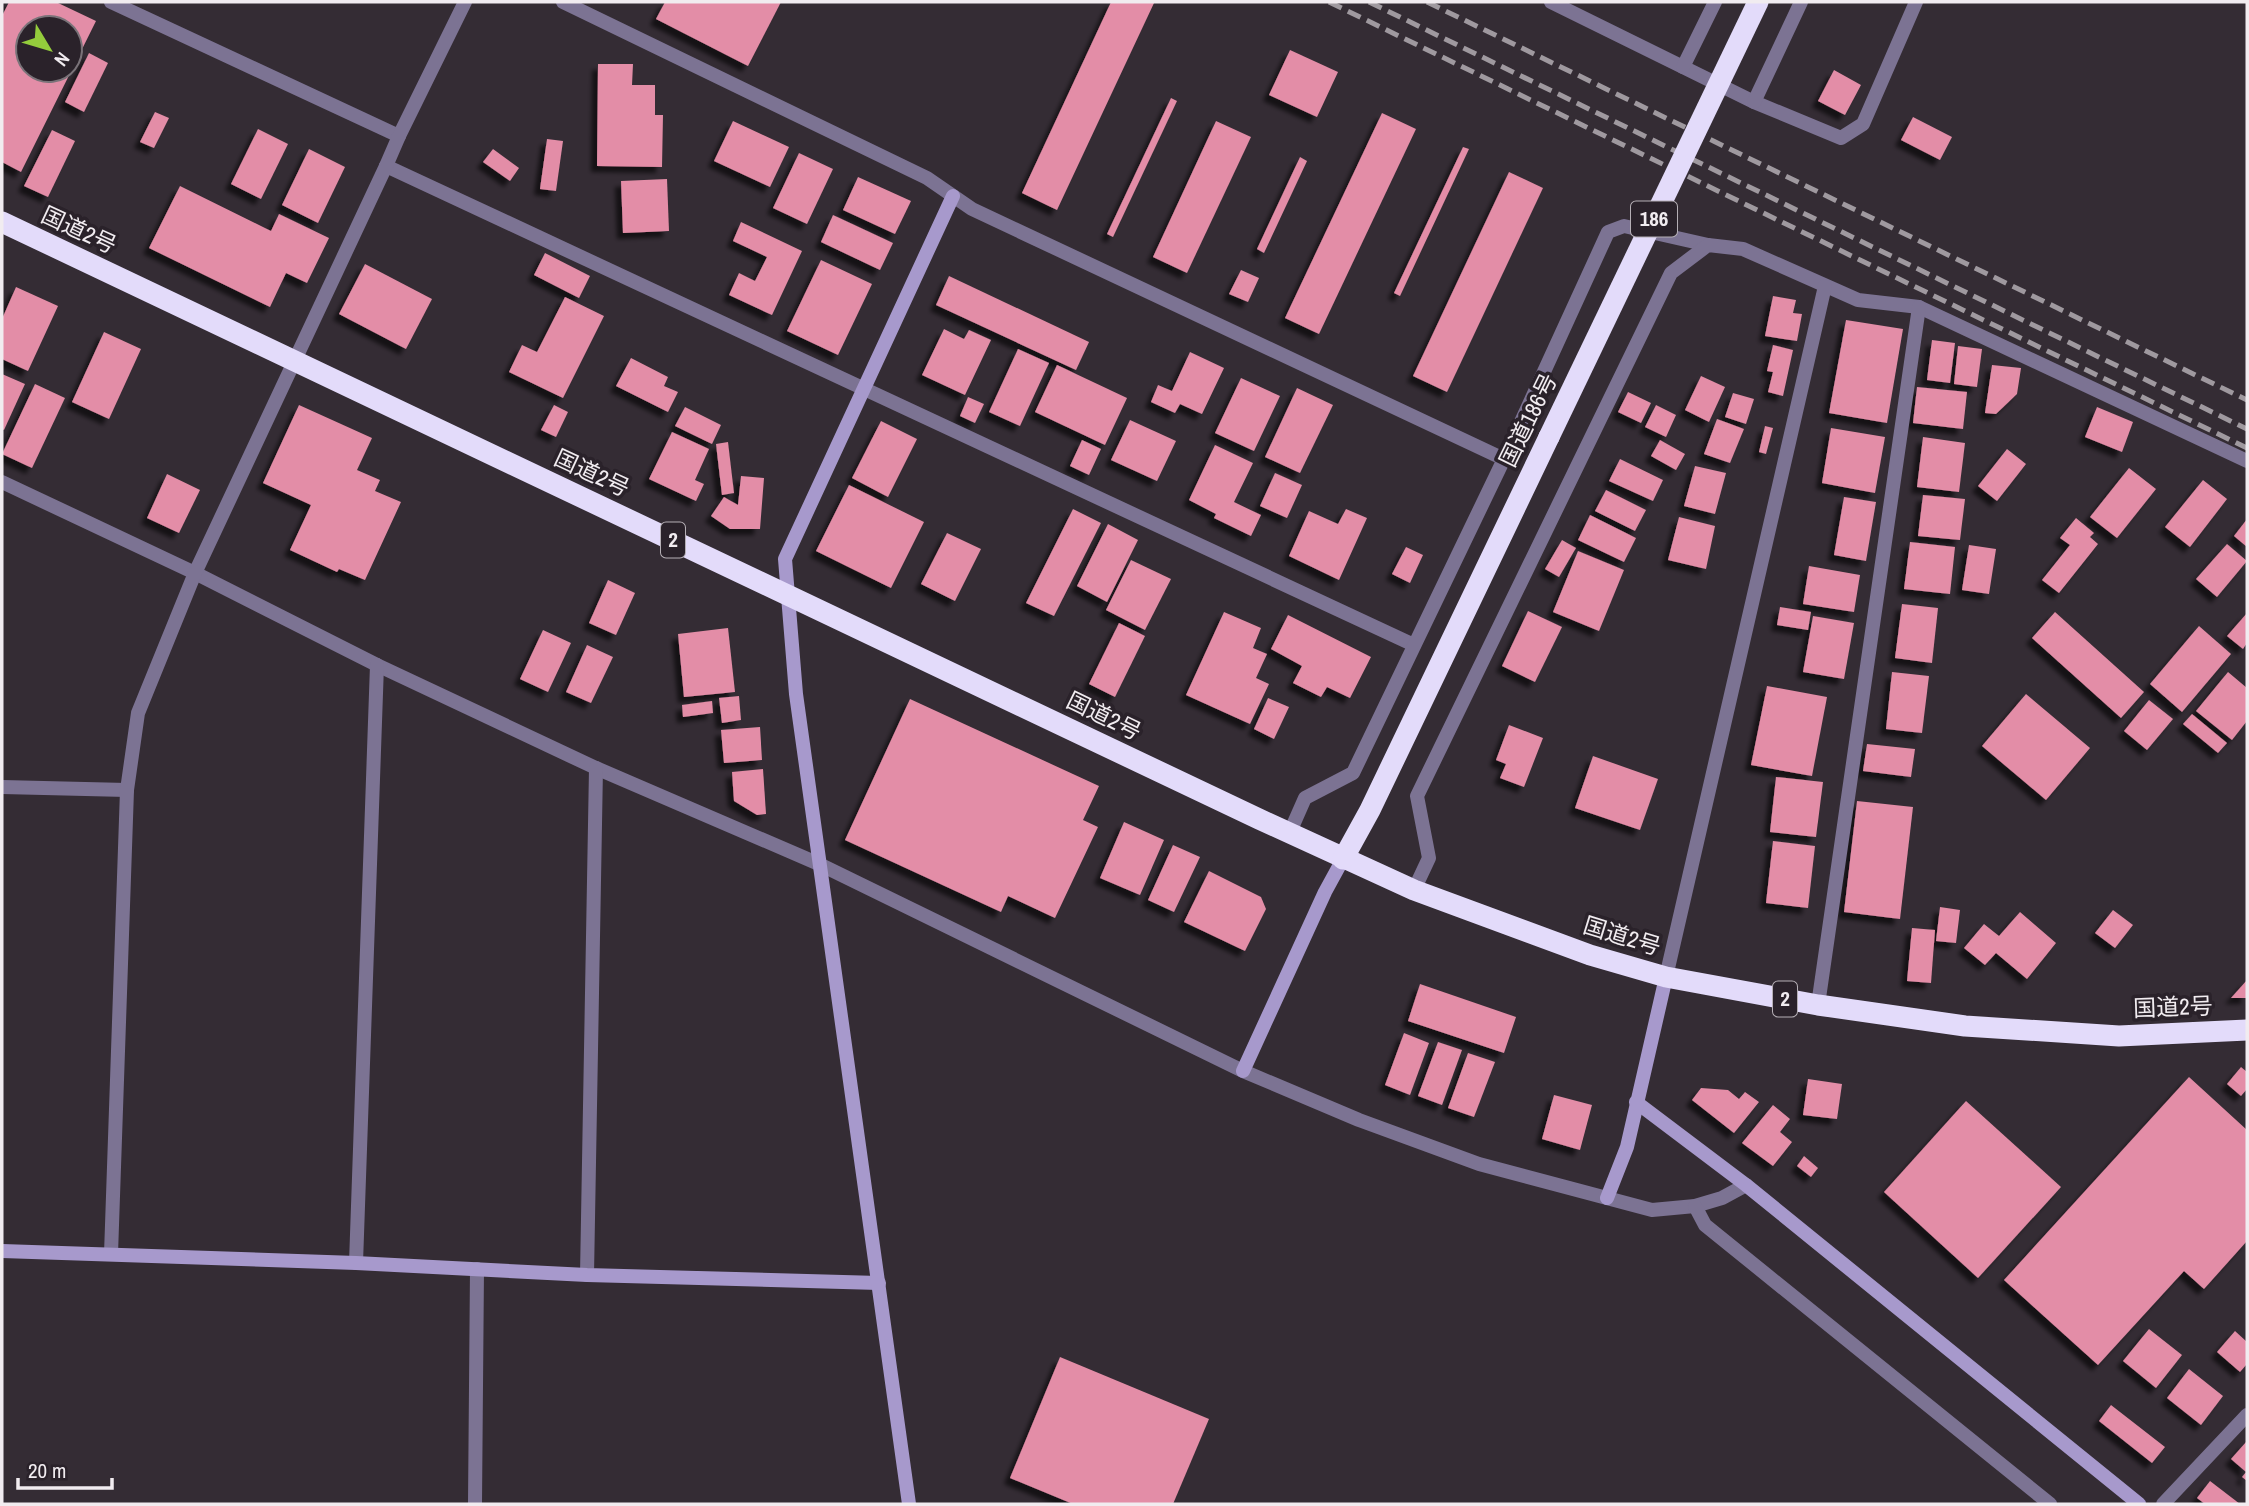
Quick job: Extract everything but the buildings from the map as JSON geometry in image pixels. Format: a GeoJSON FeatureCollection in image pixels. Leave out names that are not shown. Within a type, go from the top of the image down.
{"type":"FeatureCollection","features":[{"type":"Feature","properties":{"kind":"highway","name":"国道186号"},"geometry":{"type":"LineString","coordinates":[[1343,859],[1370,810],[1758,2]]}},
{"type":"Feature","properties":{"kind":"highway","name":"国道2号"},"geometry":{"type":"LineString","coordinates":[[2,222],[1343,859],[1414,890],[1590,955],[1666,977],[1818,1005],[1965,1026],[2106,1035],[2247,1030]]}},
{"type":"Feature","properties":{"kind":"street"},"geometry":{"type":"LineString","coordinates":[[111,2],[399,136]]}},
{"type":"Feature","properties":{"kind":"street"},"geometry":{"type":"LineString","coordinates":[[111,1254],[127,790],[138,713],[195,573],[293,360],[466,2]]}},
{"type":"Feature","properties":{"kind":"street"},"geometry":{"type":"LineString","coordinates":[[563,2],[927,178],[972,209],[1504,459]]}},
{"type":"Feature","properties":{"kind":"street"},"geometry":{"type":"LineString","coordinates":[[1551,2],[1754,102],[1841,138],[1863,124],[1916,2]]}},
{"type":"Feature","properties":{"kind":"street"},"geometry":{"type":"LineString","coordinates":[[1683,67],[1715,2]]}},
{"type":"Feature","properties":{"kind":"street"},"geometry":{"type":"LineString","coordinates":[[1754,102],[1801,2]]}},
{"type":"Feature","properties":{"kind":"street"},"geometry":{"type":"LineString","coordinates":[[386,166],[1414,645]]}},
{"type":"Feature","properties":{"kind":"street"},"geometry":{"type":"LineString","coordinates":[[909,1504],[796,694],[785,559],[953,196]]}},
{"type":"Feature","properties":{"kind":"street"},"geometry":{"type":"LineString","coordinates":[[1290,832],[1305,798],[1353,773],[1504,459],[1608,232],[1624,226],[1708,245],[1743,249],[1858,300],[1919,307],[2247,461]]}},
{"type":"Feature","properties":{"kind":"street"},"geometry":{"type":"LineString","coordinates":[[1414,890],[1429,858],[1416,796],[1671,273],[1708,245]]}},
{"type":"Feature","properties":{"kind":"street"},"geometry":{"type":"LineString","coordinates":[[1607,1198],[1627,1147],[1825,286]]}},
{"type":"Feature","properties":{"kind":"street"},"geometry":{"type":"LineString","coordinates":[[1818,1005],[1919,307]]}},
{"type":"Feature","properties":{"kind":"street"},"geometry":{"type":"LineString","coordinates":[[2,482],[195,573],[377,665],[596,768],[819,863],[1243,1071],[1359,1120],[1479,1164],[1652,1210],[1695,1206],[1722,1198],[1746,1185]]}},
{"type":"Feature","properties":{"kind":"street"},"geometry":{"type":"LineString","coordinates":[[356,1263],[377,665]]}},
{"type":"Feature","properties":{"kind":"street"},"geometry":{"type":"LineString","coordinates":[[587,1275],[596,768]]}},
{"type":"Feature","properties":{"kind":"street"},"geometry":{"type":"LineString","coordinates":[[2,787],[127,790]]}},
{"type":"Feature","properties":{"kind":"street"},"geometry":{"type":"LineString","coordinates":[[1243,1071],[1325,892],[1343,859]]}},
{"type":"Feature","properties":{"kind":"street"},"geometry":{"type":"LineString","coordinates":[[1636,1102],[1746,1185],[2139,1504]]}},
{"type":"Feature","properties":{"kind":"street"},"geometry":{"type":"LineString","coordinates":[[1695,1206],[1705,1225],[2050,1504]]}},
{"type":"Feature","properties":{"kind":"street"},"geometry":{"type":"LineString","coordinates":[[2,1251],[356,1263],[587,1275],[878,1283]]}},
{"type":"Feature","properties":{"kind":"street"},"geometry":{"type":"LineString","coordinates":[[474,1504],[477,1269]]}},
{"type":"Feature","properties":{"kind":"street"},"geometry":{"type":"LineString","coordinates":[[2163,1504],[2247,1415]]}},
{"type":"Feature","properties":{"kind":"railway"},"geometry":{"type":"LineString","coordinates":[[1329,2],[2247,448]]}},
{"type":"Feature","properties":{"kind":"railway"},"geometry":{"type":"LineString","coordinates":[[1369,2],[2247,429]]}},
{"type":"Feature","properties":{"kind":"railway"},"geometry":{"type":"LineString","coordinates":[[1427,2],[2247,400]]}}]}
